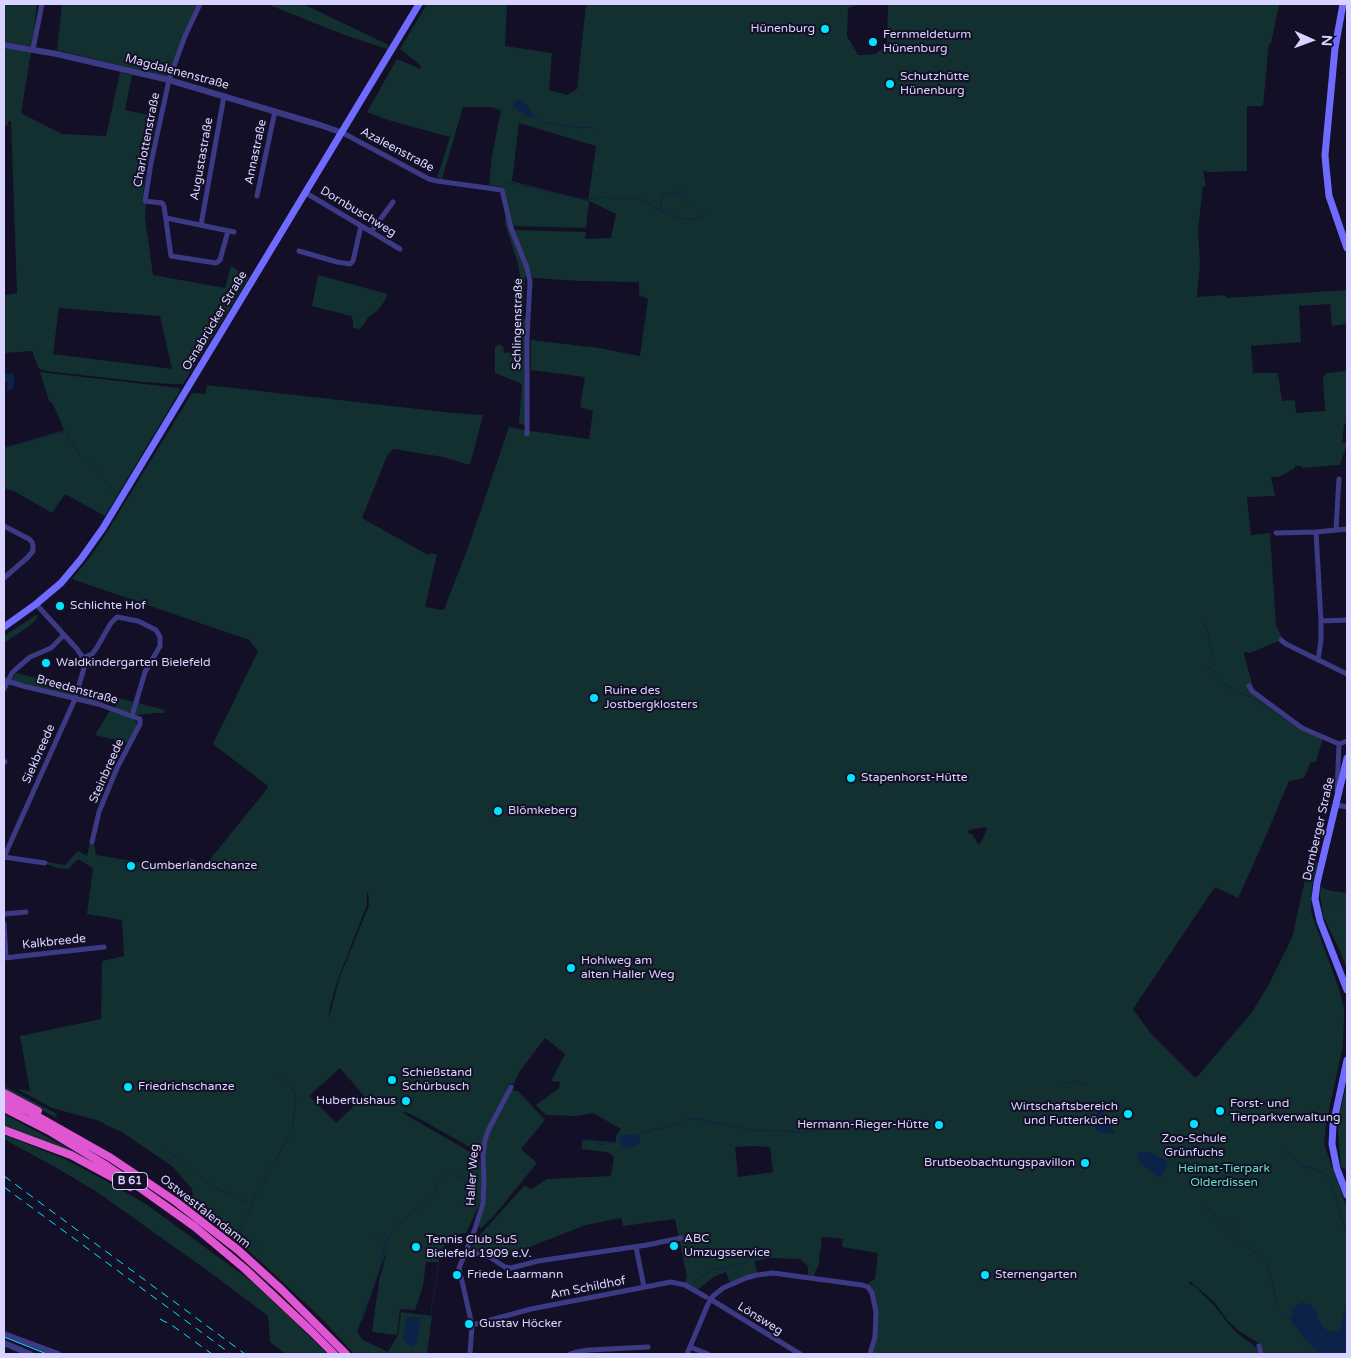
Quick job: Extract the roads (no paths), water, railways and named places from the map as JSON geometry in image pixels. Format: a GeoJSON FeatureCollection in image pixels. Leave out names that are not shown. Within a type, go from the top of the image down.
{"type":"FeatureCollection","features":[{"type":"Feature","properties":{"kind":"highway"},"geometry":{"type":"LineString","coordinates":[[4,1093],[61,1124],[111,1158]]}},
{"type":"Feature","properties":{"kind":"highway","name":"Ostwestfalendamm"},"geometry":{"type":"LineString","coordinates":[[4,1100],[28,1111],[111,1158],[175,1201],[238,1250],[282,1290],[346,1354]]}},
{"type":"Feature","properties":{"kind":"highway","name":"Ostwestfalendamm"},"geometry":{"type":"LineString","coordinates":[[4,1108],[73,1145],[136,1185],[195,1227],[245,1269],[334,1354]]}},
{"type":"Feature","properties":{"kind":"highway","name":"B 61"},"geometry":{"type":"LineString","coordinates":[[4,1130],[71,1155],[123,1183],[147,1197],[245,1269]]}},
{"type":"Feature","properties":{"kind":"main road","name":"Osnabrücker Straße"},"geometry":{"type":"LineString","coordinates":[[4,627],[56,587],[73,569],[103,528],[343,133],[419,4]]}},
{"type":"Feature","properties":{"kind":"main road"},"geometry":{"type":"LineString","coordinates":[[1343,4],[1335,48],[1325,161],[1329,196],[1347,248]]}},
{"type":"Feature","properties":{"kind":"main road","name":"Dornberger Straße"},"geometry":{"type":"LineString","coordinates":[[1347,758],[1317,883],[1316,899],[1320,921],[1347,990]]}},
{"type":"Feature","properties":{"kind":"main road"},"geometry":{"type":"LineString","coordinates":[[1347,1060],[1333,1125],[1332,1144],[1336,1169],[1347,1195]]}},
{"type":"Feature","properties":{"kind":"street"},"geometry":{"type":"LineString","coordinates":[[34,49],[42,4]]}},
{"type":"Feature","properties":{"kind":"street","name":"Charlottenstraße"},"geometry":{"type":"LineString","coordinates":[[166,218],[162,203],[145,201],[150,163],[169,80],[185,36],[200,4]]}},
{"type":"Feature","properties":{"kind":"street","name":"Magdalenenstraße"},"geometry":{"type":"LineString","coordinates":[[4,45],[34,49],[169,80],[343,133]]}},
{"type":"Feature","properties":{"kind":"street","name":"Augustastraße"},"geometry":{"type":"LineString","coordinates":[[201,225],[224,96]]}},
{"type":"Feature","properties":{"kind":"street","name":"Annastraße"},"geometry":{"type":"LineString","coordinates":[[257,196],[275,111]]}},
{"type":"Feature","properties":{"kind":"street","name":"Azaleenstraße"},"geometry":{"type":"LineString","coordinates":[[343,133],[429,179],[502,190]]}},
{"type":"Feature","properties":{"kind":"street","name":"Schlingenstraße"},"geometry":{"type":"LineString","coordinates":[[502,190],[510,228],[523,258],[530,281],[527,338],[528,434]]}},
{"type":"Feature","properties":{"kind":"street","name":"Dornbuschweg"},"geometry":{"type":"LineString","coordinates":[[306,193],[400,249]]}},
{"type":"Feature","properties":{"kind":"street"},"geometry":{"type":"LineString","coordinates":[[371,232],[393,202]]}},
{"type":"Feature","properties":{"kind":"street"},"geometry":{"type":"LineString","coordinates":[[166,218],[231,231],[220,260],[216,263],[171,256],[166,218]]}},
{"type":"Feature","properties":{"kind":"street"},"geometry":{"type":"LineString","coordinates":[[298,251],[350,264],[353,260],[361,226]]}},
{"type":"Feature","properties":{"kind":"street"},"geometry":{"type":"LineString","coordinates":[[1336,529],[1339,479]]}},
{"type":"Feature","properties":{"kind":"street"},"geometry":{"type":"LineString","coordinates":[[4,526],[29,539],[33,546],[33,551],[27,558],[4,578]]}},
{"type":"Feature","properties":{"kind":"street"},"geometry":{"type":"LineString","coordinates":[[1276,533],[1347,529]]}},
{"type":"Feature","properties":{"kind":"street"},"geometry":{"type":"LineString","coordinates":[[1316,532],[1321,621],[1318,660]]}},
{"type":"Feature","properties":{"kind":"street"},"geometry":{"type":"LineString","coordinates":[[36,604],[83,658]]}},
{"type":"Feature","properties":{"kind":"street","name":"Breedenstraße"},"geometry":{"type":"LineString","coordinates":[[6,680],[98,704],[132,716],[145,672],[160,646],[160,636],[156,630],[138,621],[117,617],[111,623],[92,654],[83,658]]}},
{"type":"Feature","properties":{"kind":"street"},"geometry":{"type":"LineString","coordinates":[[1321,621],[1347,620]]}},
{"type":"Feature","properties":{"kind":"street"},"geometry":{"type":"LineString","coordinates":[[4,690],[6,680],[25,661],[51,648],[64,635]]}},
{"type":"Feature","properties":{"kind":"street"},"geometry":{"type":"LineString","coordinates":[[1281,640],[1347,674]]}},
{"type":"Feature","properties":{"kind":"street","name":"Siekbreede"},"geometry":{"type":"LineString","coordinates":[[4,857],[75,699],[84,668],[83,658]]}},
{"type":"Feature","properties":{"kind":"street"},"geometry":{"type":"LineString","coordinates":[[1249,686],[1252,691],[1302,728],[1340,744],[1347,741]]}},
{"type":"Feature","properties":{"kind":"street","name":"Steinbreede"},"geometry":{"type":"LineString","coordinates":[[92,842],[99,812],[114,776],[140,724],[140,719],[132,716]]}},
{"type":"Feature","properties":{"kind":"street"},"geometry":{"type":"LineString","coordinates":[[1339,794],[1337,789],[1340,744]]}},
{"type":"Feature","properties":{"kind":"street"},"geometry":{"type":"LineString","coordinates":[[1336,805],[1347,807]]}},
{"type":"Feature","properties":{"kind":"street"},"geometry":{"type":"LineString","coordinates":[[4,857],[45,863]]}},
{"type":"Feature","properties":{"kind":"street"},"geometry":{"type":"LineString","coordinates":[[4,914],[26,912]]}},
{"type":"Feature","properties":{"kind":"street","name":"Kalkbreede"},"geometry":{"type":"LineString","coordinates":[[4,924],[5,957],[104,947]]}},
{"type":"Feature","properties":{"kind":"street","name":"Haller Weg"},"geometry":{"type":"LineString","coordinates":[[470,1354],[472,1325],[459,1270],[483,1203],[483,1155],[485,1140],[511,1087]]}},
{"type":"Feature","properties":{"kind":"street"},"geometry":{"type":"LineString","coordinates":[[465,1253],[482,1254],[506,1267],[512,1268],[538,1261],[681,1238]]}},
{"type":"Feature","properties":{"kind":"street"},"geometry":{"type":"LineString","coordinates":[[636,1246],[644,1287]]}},
{"type":"Feature","properties":{"kind":"street"},"geometry":{"type":"LineString","coordinates":[[687,1354],[708,1298],[725,1287],[768,1273],[862,1285],[870,1289],[874,1301],[876,1321],[875,1337],[870,1354]]}},
{"type":"Feature","properties":{"kind":"street","name":"Am Schildhof"},"geometry":{"type":"LineString","coordinates":[[472,1325],[531,1309],[671,1282],[678,1282],[689,1286],[708,1298]]}},
{"type":"Feature","properties":{"kind":"street","name":"Lönsweg"},"geometry":{"type":"LineString","coordinates":[[708,1298],[800,1354]]}},
{"type":"Feature","properties":{"kind":"street"},"geometry":{"type":"LineString","coordinates":[[4,1334],[40,1351],[58,1354]]}},
{"type":"Feature","properties":{"kind":"street"},"geometry":{"type":"LineString","coordinates":[[4,1343],[30,1354]]}},
{"type":"Feature","properties":{"kind":"street"},"geometry":{"type":"LineString","coordinates":[[1260,1346],[1261,1354]]}},
{"type":"Feature","properties":{"kind":"street"},"geometry":{"type":"LineString","coordinates":[[570,1354],[589,1350],[648,1347]]}},
{"type":"Feature","properties":{"kind":"street"},"geometry":{"type":"LineString","coordinates":[[690,1347],[708,1354]]}},
{"type":"Feature","properties":{"kind":"water"},"geometry":{"type":"Polygon","coordinates":[[[517,100],[522,101],[528,106],[535,118],[527,116],[513,106],[517,100]]]}},
{"type":"Feature","properties":{"kind":"water"},"geometry":{"type":"Polygon","coordinates":[[[4,373],[14,374],[15,384],[12,390],[7,390],[8,383],[4,381],[4,373]]]}},
{"type":"Feature","properties":{"kind":"water"},"geometry":{"type":"Polygon","coordinates":[[[1097,1111],[1103,1111],[1106,1122],[1115,1133],[1100,1133],[1096,1130],[1097,1111]]]}},
{"type":"Feature","properties":{"kind":"water"},"geometry":{"type":"Polygon","coordinates":[[[630,1134],[639,1135],[640,1142],[627,1148],[623,1147],[619,1139],[620,1137],[630,1134]]]}},
{"type":"Feature","properties":{"kind":"water"},"geometry":{"type":"Polygon","coordinates":[[[1140,1152],[1151,1153],[1169,1162],[1161,1178],[1142,1165],[1137,1155],[1140,1152]]]}},
{"type":"Feature","properties":{"kind":"water"},"geometry":{"type":"Polygon","coordinates":[[[1303,1302],[1315,1309],[1318,1319],[1324,1328],[1336,1332],[1339,1331],[1347,1303],[1347,1354],[1334,1354],[1333,1352],[1330,1354],[1320,1354],[1307,1341],[1290,1320],[1293,1314],[1292,1309],[1303,1302]]]}},
{"type":"Feature","properties":{"kind":"water"},"geometry":{"type":"Polygon","coordinates":[[[407,1318],[420,1319],[416,1343],[412,1347],[403,1339],[407,1318]]]}},
{"type":"Feature","properties":{"kind":"waterway"},"geometry":{"type":"LineString","coordinates":[[535,118],[546,123],[582,128],[591,127],[600,134]]}},
{"type":"Feature","properties":{"kind":"waterway"},"geometry":{"type":"LineString","coordinates":[[507,182],[586,200],[602,197],[617,199],[638,198],[651,204],[653,207],[683,219],[696,219],[707,214]]}},
{"type":"Feature","properties":{"kind":"waterway"},"geometry":{"type":"LineString","coordinates":[[677,193],[683,190]]}},
{"type":"Feature","properties":{"kind":"waterway"},"geometry":{"type":"LineString","coordinates":[[661,209],[661,196],[664,194],[676,193],[690,202]]}},
{"type":"Feature","properties":{"kind":"waterway"},"geometry":{"type":"LineString","coordinates":[[4,448],[65,431],[82,459],[86,462]]}},
{"type":"Feature","properties":{"kind":"waterway"},"geometry":{"type":"LineString","coordinates":[[88,460],[115,492]]}},
{"type":"Feature","properties":{"kind":"waterway"},"geometry":{"type":"LineString","coordinates":[[1202,619],[1208,633],[1210,645]]}},
{"type":"Feature","properties":{"kind":"waterway"},"geometry":{"type":"LineString","coordinates":[[1212,650],[1214,658]]}},
{"type":"Feature","properties":{"kind":"waterway"},"geometry":{"type":"LineString","coordinates":[[1204,665],[1212,669],[1223,683],[1235,691],[1253,698],[1300,729]]}},
{"type":"Feature","properties":{"kind":"waterway"},"geometry":{"type":"LineString","coordinates":[[1332,904],[1347,904]]}},
{"type":"Feature","properties":{"kind":"waterway"},"geometry":{"type":"LineString","coordinates":[[279,1073],[291,1087],[296,1097],[292,1131]]}},
{"type":"Feature","properties":{"kind":"waterway"},"geometry":{"type":"LineString","coordinates":[[1064,1082],[1071,1084],[1074,1081],[1087,1086]]}},
{"type":"Feature","properties":{"kind":"waterway"},"geometry":{"type":"LineString","coordinates":[[638,1135],[668,1127],[687,1119],[697,1119],[750,1130],[817,1132]]}},
{"type":"Feature","properties":{"kind":"waterway"},"geometry":{"type":"LineString","coordinates":[[273,1164],[290,1135]]}},
{"type":"Feature","properties":{"kind":"waterway"},"geometry":{"type":"LineString","coordinates":[[580,1140],[593,1140],[600,1145],[617,1142]]}},
{"type":"Feature","properties":{"kind":"waterway"},"geometry":{"type":"LineString","coordinates":[[1281,1146],[1284,1152],[1292,1155],[1299,1164],[1324,1173],[1332,1186],[1338,1202],[1338,1210],[1347,1232]]}},
{"type":"Feature","properties":{"kind":"waterway"},"geometry":{"type":"LineString","coordinates":[[163,1148],[217,1189],[250,1204]]}},
{"type":"Feature","properties":{"kind":"waterway"},"geometry":{"type":"LineString","coordinates":[[261,1186],[272,1167]]}},
{"type":"Feature","properties":{"kind":"waterway"},"geometry":{"type":"LineString","coordinates":[[394,1228],[431,1197],[445,1170],[472,1183]]}},
{"type":"Feature","properties":{"kind":"waterway"},"geometry":{"type":"LineString","coordinates":[[252,1200],[259,1189]]}},
{"type":"Feature","properties":{"kind":"waterway"},"geometry":{"type":"LineString","coordinates":[[251,1203],[251,1209],[239,1231],[262,1250]]}},
{"type":"Feature","properties":{"kind":"waterway"},"geometry":{"type":"LineString","coordinates":[[1201,1206],[1212,1212],[1238,1242]]}},
{"type":"Feature","properties":{"kind":"waterway"},"geometry":{"type":"LineString","coordinates":[[1227,1217],[1235,1226]]}},
{"type":"Feature","properties":{"kind":"waterway"},"geometry":{"type":"LineString","coordinates":[[386,1242],[393,1230]]}},
{"type":"Feature","properties":{"kind":"waterway"},"geometry":{"type":"LineString","coordinates":[[369,1302],[386,1244],[373,1234]]}},
{"type":"Feature","properties":{"kind":"waterway"},"geometry":{"type":"LineString","coordinates":[[440,1258],[450,1235]]}},
{"type":"Feature","properties":{"kind":"waterway"},"geometry":{"type":"LineString","coordinates":[[1241,1243],[1257,1253],[1267,1266],[1279,1307]]}},
{"type":"Feature","properties":{"kind":"waterway"},"geometry":{"type":"LineString","coordinates":[[692,1283],[712,1270],[766,1256]]}},
{"type":"Feature","properties":{"kind":"waterway"},"geometry":{"type":"LineString","coordinates":[[431,1313],[439,1261]]}},
{"type":"Feature","properties":{"kind":"waterway"},"geometry":{"type":"LineString","coordinates":[[359,1324],[363,1319],[368,1303]]}},
{"type":"Feature","properties":{"kind":"waterway"},"geometry":{"type":"LineString","coordinates":[[1286,1312],[1291,1320]]}},
{"type":"Feature","properties":{"kind":"waterway"},"geometry":{"type":"LineString","coordinates":[[417,1318],[424,1317]]}},
{"type":"Feature","properties":{"kind":"tram line"},"geometry":{"type":"LineString","coordinates":[[4,1337],[47,1354]]}},
{"type":"Feature","properties":{"kind":"railway"},"geometry":{"type":"LineString","coordinates":[[4,1176],[245,1354]]}},
{"type":"Feature","properties":{"kind":"railway"},"geometry":{"type":"LineString","coordinates":[[4,1187],[231,1354]]}},
{"type":"Feature","properties":{"kind":"railway"},"geometry":{"type":"LineString","coordinates":[[160,1319],[212,1354]]}},
{"type":"Feature","properties":{"kind":"place","name":"Hünenburg"},"geometry":{"type":"Point","coordinates":[825,29]}},
{"type":"Feature","properties":{"kind":"place","name":"Fernmeldeturm Hünenburg"},"geometry":{"type":"Point","coordinates":[873,42]}},
{"type":"Feature","properties":{"kind":"place","name":"Schutzhütte Hünenburg"},"geometry":{"type":"Point","coordinates":[890,84]}},
{"type":"Feature","properties":{"kind":"place","name":"Schlichte Hof"},"geometry":{"type":"Point","coordinates":[60,606]}},
{"type":"Feature","properties":{"kind":"place","name":"Waldkindergarten Bielefeld"},"geometry":{"type":"Point","coordinates":[46,663]}},
{"type":"Feature","properties":{"kind":"place","name":"Ruine des Jostbergklosters"},"geometry":{"type":"Point","coordinates":[594,698]}},
{"type":"Feature","properties":{"kind":"place","name":"Stapenhorst-Hütte"},"geometry":{"type":"Point","coordinates":[851,778]}},
{"type":"Feature","properties":{"kind":"place","name":"Blömkeberg"},"geometry":{"type":"Point","coordinates":[498,811]}},
{"type":"Feature","properties":{"kind":"place","name":"Cumberlandschanze"},"geometry":{"type":"Point","coordinates":[131,866]}},
{"type":"Feature","properties":{"kind":"place","name":"Hohlweg am alten Haller Weg"},"geometry":{"type":"Point","coordinates":[571,968]}},
{"type":"Feature","properties":{"kind":"place","name":"Schießstand Schürbusch"},"geometry":{"type":"Point","coordinates":[392,1080]}},
{"type":"Feature","properties":{"kind":"place","name":"Friedrichschanze"},"geometry":{"type":"Point","coordinates":[128,1087]}},
{"type":"Feature","properties":{"kind":"place","name":"Hubertushaus"},"geometry":{"type":"Point","coordinates":[406,1101]}},
{"type":"Feature","properties":{"kind":"place","name":"Forst- und Tierparkverwaltung"},"geometry":{"type":"Point","coordinates":[1220,1111]}},
{"type":"Feature","properties":{"kind":"place","name":"Wirtschaftsbereich und Futterküche"},"geometry":{"type":"Point","coordinates":[1128,1114]}},
{"type":"Feature","properties":{"kind":"place","name":"Zoo-Schule Grünfuchs"},"geometry":{"type":"Point","coordinates":[1194,1124]}},
{"type":"Feature","properties":{"kind":"place","name":"Hermann-Rieger-Hütte"},"geometry":{"type":"Point","coordinates":[939,1125]}},
{"type":"Feature","properties":{"kind":"place","name":"Brutbeobachtungspavillon"},"geometry":{"type":"Point","coordinates":[1085,1163]}},
{"type":"Feature","properties":{"kind":"place","name":"ABC Umzugsservice"},"geometry":{"type":"Point","coordinates":[674,1246]}},
{"type":"Feature","properties":{"kind":"place","name":"Tennis Club SuS Bielefeld 1909 e.V."},"geometry":{"type":"Point","coordinates":[416,1247]}},
{"type":"Feature","properties":{"kind":"place","name":"Friede Laarmann"},"geometry":{"type":"Point","coordinates":[457,1275]}},
{"type":"Feature","properties":{"kind":"place","name":"Sternengarten"},"geometry":{"type":"Point","coordinates":[985,1275]}},
{"type":"Feature","properties":{"kind":"place","name":"Gustav Höcker"},"geometry":{"type":"Point","coordinates":[469,1324]}},
{"type":"Feature","properties":{"kind":"park label","name":"Heimat-Tierpark Olderdissen"},"geometry":{"type":"Point","coordinates":[1224,1176]}}]}
